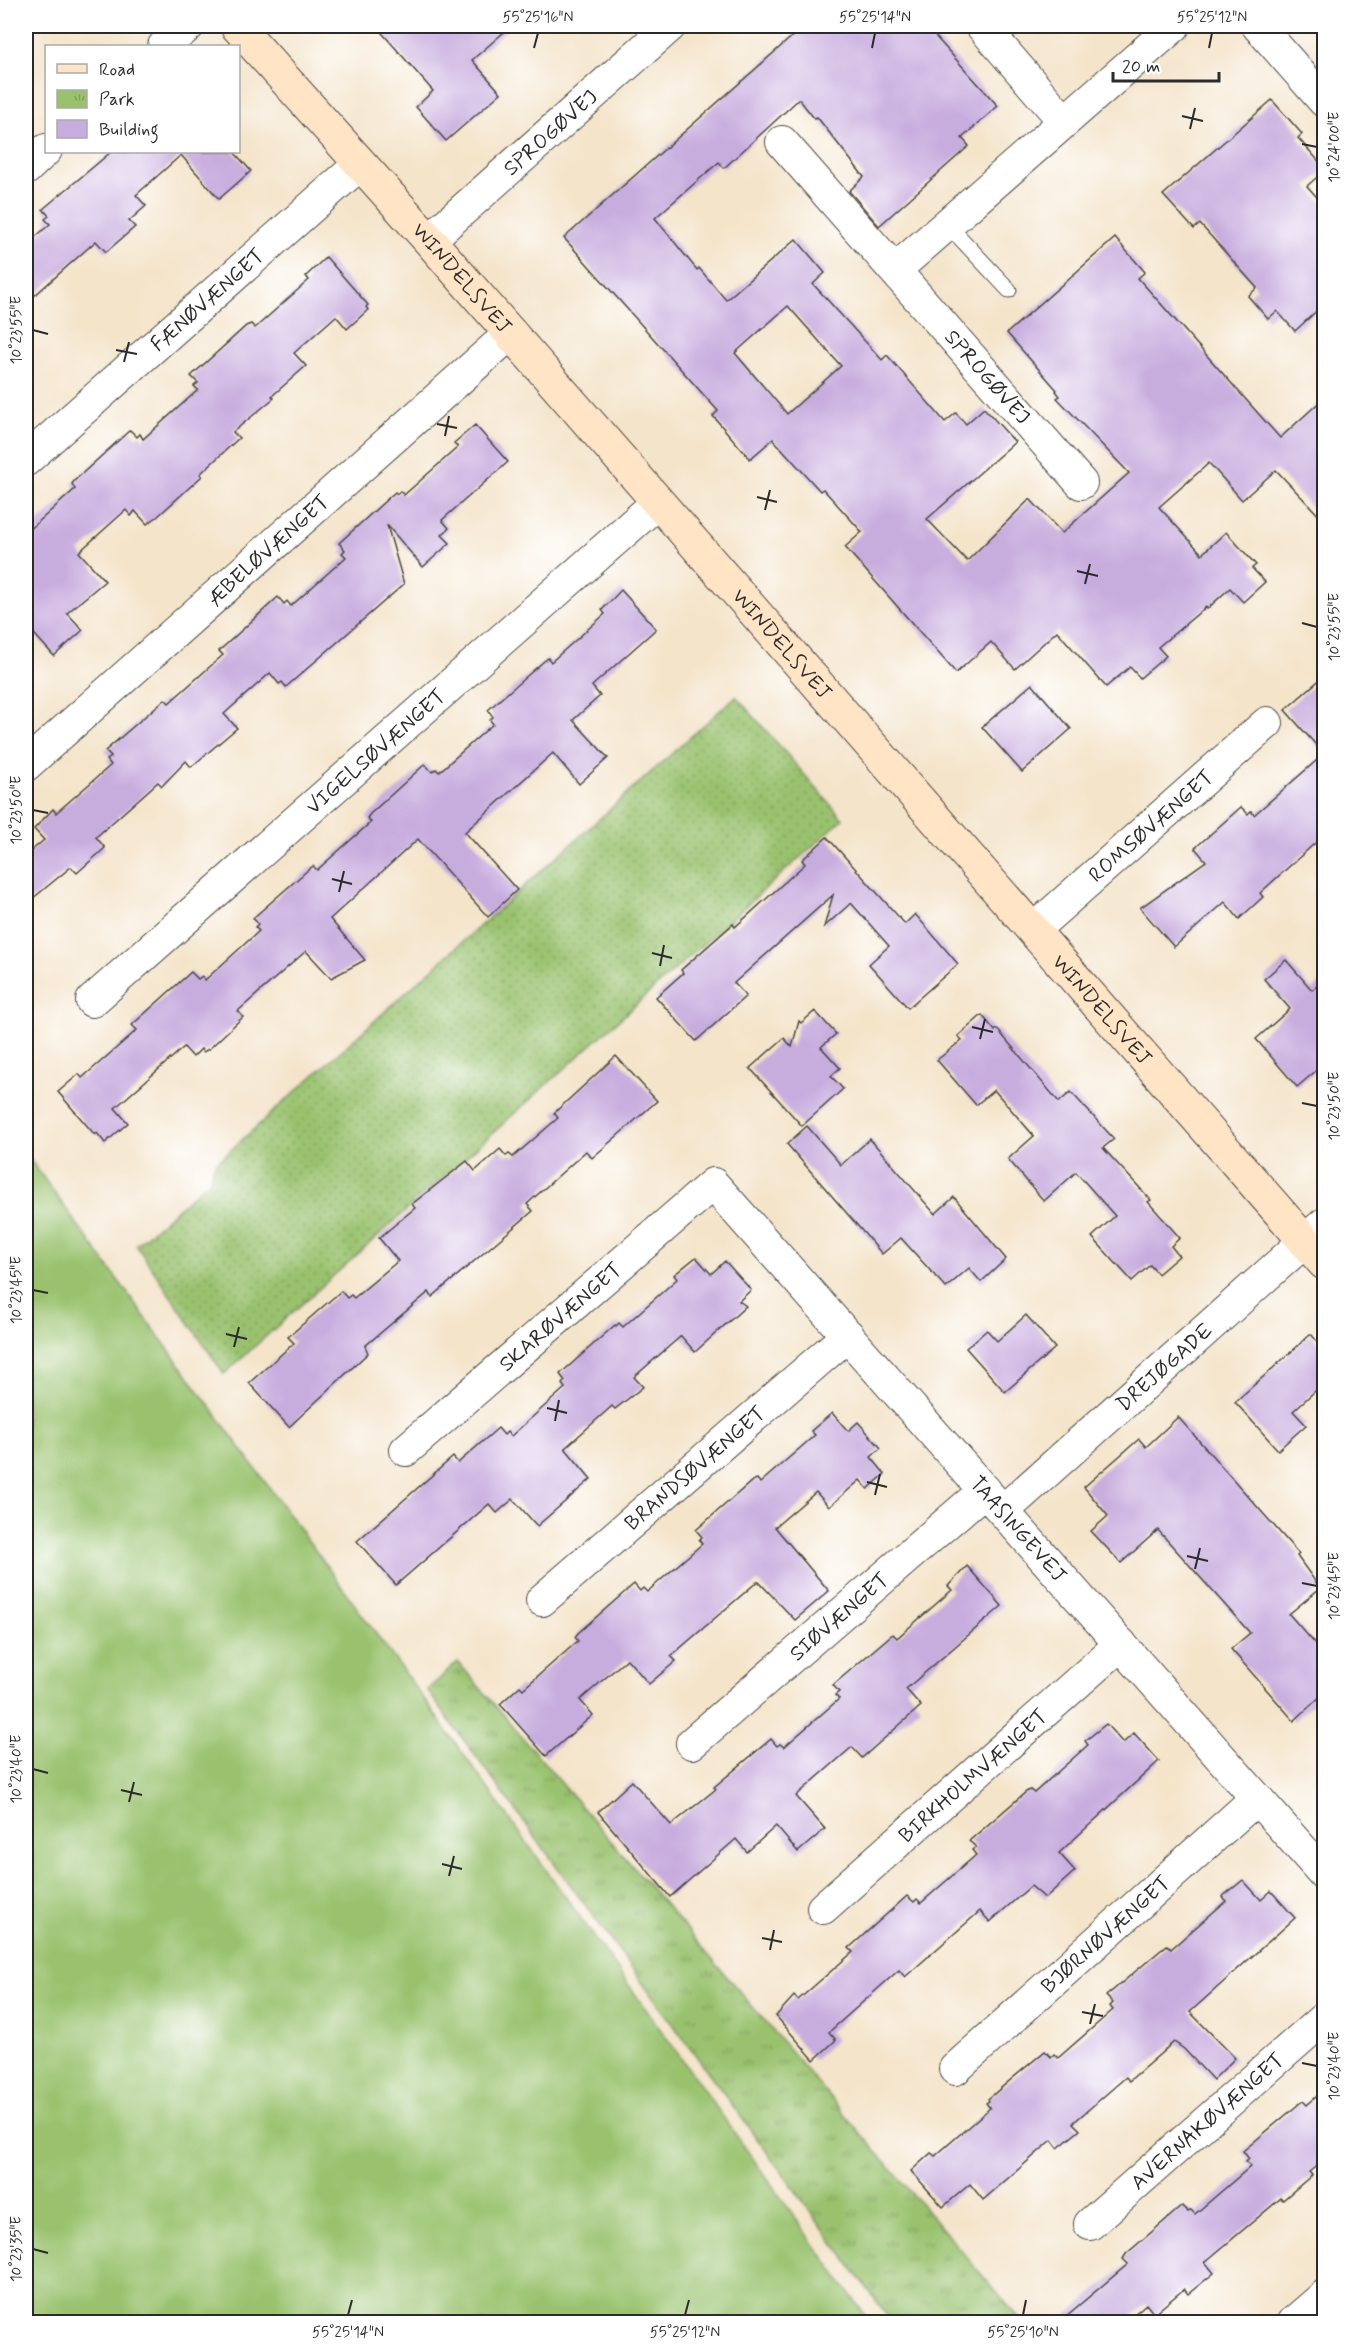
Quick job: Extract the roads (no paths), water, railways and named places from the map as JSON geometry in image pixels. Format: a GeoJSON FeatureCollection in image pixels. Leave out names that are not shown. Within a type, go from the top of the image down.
{"type":"FeatureCollection","features":[{"type":"Feature","properties":{"kind":"street"},"geometry":{"type":"LineString","coordinates":[[165,45],[188,26]]}},
{"type":"Feature","properties":{"kind":"street","name":"WINDELSVEJ"},"geometry":{"type":"LineString","coordinates":[[237,26],[429,240],[1034,928],[1318,1243]]}},
{"type":"Feature","properties":{"kind":"street","name":"SPROGØVEJ"},"geometry":{"type":"LineString","coordinates":[[429,240],[670,26]]}},
{"type":"Feature","properties":{"kind":"street"},"geometry":{"type":"LineString","coordinates":[[982,26],[1064,121]]}},
{"type":"Feature","properties":{"kind":"street"},"geometry":{"type":"LineString","coordinates":[[895,270],[1174,26]]}},
{"type":"Feature","properties":{"kind":"street"},"geometry":{"type":"LineString","coordinates":[[1258,26],[1324,101]]}},
{"type":"Feature","properties":{"kind":"street","name":"SPROGØVEJ"},"geometry":{"type":"LineString","coordinates":[[782,142],[1081,483]]}},
{"type":"Feature","properties":{"kind":"street"},"geometry":{"type":"LineString","coordinates":[[26,169],[45,151]]}},
{"type":"Feature","properties":{"kind":"street","name":"FÆNØVÆNGET"},"geometry":{"type":"LineString","coordinates":[[26,460],[360,164]]}},
{"type":"Feature","properties":{"kind":"street","name":"ÆBELØVÆNGET"},"geometry":{"type":"LineString","coordinates":[[26,765],[511,333]]}},
{"type":"Feature","properties":{"kind":"street","name":"VIGELSØVÆNGET"},"geometry":{"type":"LineString","coordinates":[[92,1001],[658,502]]}},
{"type":"Feature","properties":{"kind":"street","name":"ROMSØVÆNGET"},"geometry":{"type":"LineString","coordinates":[[1034,928],[1267,723]]}},
{"type":"Feature","properties":{"kind":"street","name":"TAASINGEVEJ"},"geometry":{"type":"LineString","coordinates":[[713,1184],[1324,1874]]}},
{"type":"Feature","properties":{"kind":"street","name":"SKARØVÆNGET"},"geometry":{"type":"LineString","coordinates":[[406,1450],[713,1184]]}},
{"type":"Feature","properties":{"kind":"street","name":"DREJØGADE"},"geometry":{"type":"LineString","coordinates":[[994,1500],[1318,1243]]}},
{"type":"Feature","properties":{"kind":"street","name":"BRANDSØVÆNGET"},"geometry":{"type":"LineString","coordinates":[[542,1600],[848,1335]]}},
{"type":"Feature","properties":{"kind":"street","name":"SIØVÆNGET"},"geometry":{"type":"LineString","coordinates":[[692,1743],[994,1500]]}},
{"type":"Feature","properties":{"kind":"street","name":"BIRKHOLMVÆNGET"},"geometry":{"type":"LineString","coordinates":[[823,1908],[1121,1644]]}},
{"type":"Feature","properties":{"kind":"street","name":"BJØRNØVÆNGET"},"geometry":{"type":"LineString","coordinates":[[955,2069],[1257,1798]]}},
{"type":"Feature","properties":{"kind":"street","name":"AVERNAKØVÆNGET"},"geometry":{"type":"LineString","coordinates":[[1090,2224],[1324,2018]]}},
{"type":"Feature","properties":{"kind":"street"},"geometry":{"type":"LineString","coordinates":[[1294,2322],[1324,2296]]}},
{"type":"Feature","properties":{"kind":"lane"},"geometry":{"type":"LineString","coordinates":[[948,225],[1009,290]]}}]}
